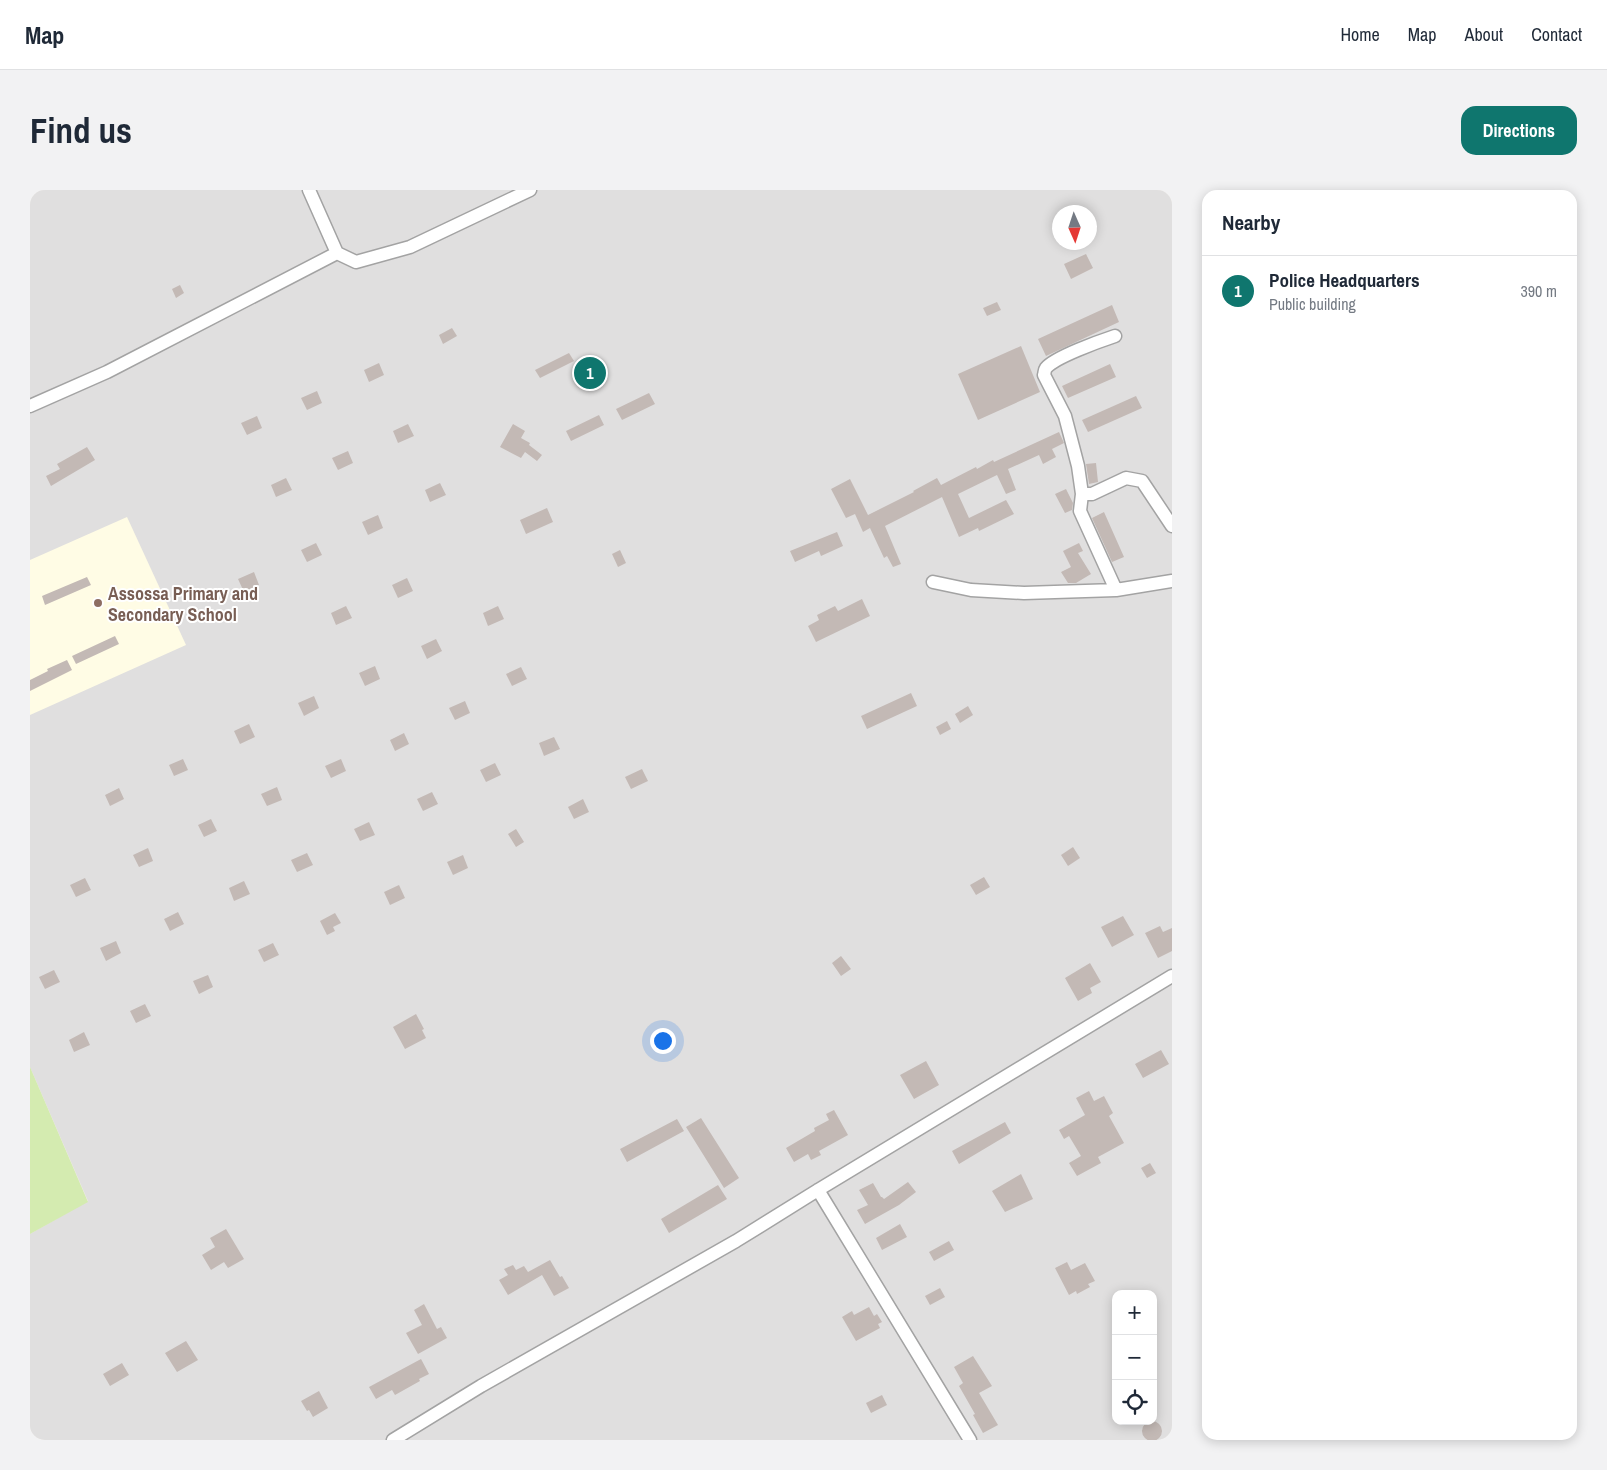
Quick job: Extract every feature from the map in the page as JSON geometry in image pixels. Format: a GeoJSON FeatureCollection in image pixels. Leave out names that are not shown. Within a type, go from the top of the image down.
{"type":"FeatureCollection","features":[{"type":"Feature","properties":{"kind":"street"},"geometry":{"type":"LineString","coordinates":[[309,190],[337,253],[356,262],[410,246],[530,190]]}},
{"type":"Feature","properties":{"kind":"street"},"geometry":{"type":"LineString","coordinates":[[30,406],[107,372],[337,253]]}},
{"type":"Feature","properties":{"kind":"street"},"geometry":{"type":"LineString","coordinates":[[1115,336],[1068,355],[1048,366],[1045,370],[1045,380],[1066,416],[1078,466],[1082,494],[1080,511],[1116,590]]}},
{"type":"Feature","properties":{"kind":"street"},"geometry":{"type":"LineString","coordinates":[[1082,494],[1092,494],[1126,478],[1142,481],[1172,526]]}},
{"type":"Feature","properties":{"kind":"street"},"geometry":{"type":"LineString","coordinates":[[933,582],[971,590],[1015,593],[1116,590],[1172,581]]}},
{"type":"Feature","properties":{"kind":"street"},"geometry":{"type":"LineString","coordinates":[[393,1440],[482,1386],[736,1241],[1172,976]]}},
{"type":"Feature","properties":{"kind":"street"},"geometry":{"type":"LineString","coordinates":[[818,1190],[970,1440]]}},
{"type":"Feature","properties":{"kind":"shaded area"},"geometry":{"type":"Polygon","coordinates":[[[30,190],[1172,190],[1172,1440],[30,1440],[30,1234],[88,1201],[30,1067],[30,190]]]}},
{"type":"Feature","properties":{"kind":"shaded area","name":"Assossa Primary and Secondary School"},"geometry":{"type":"Polygon","coordinates":[[[127,517],[186,645],[30,715],[30,560],[127,517]]]}},
{"type":"Feature","properties":{"kind":"green space"},"geometry":{"type":"Polygon","coordinates":[[[30,1067],[88,1202],[30,1234],[30,1067]]]}},
{"type":"Feature","properties":{"kind":"building"},"geometry":{"type":"Polygon","coordinates":[[[1086,254],[1093,268],[1071,279],[1064,264],[1086,254]]]}},
{"type":"Feature","properties":{"kind":"building"},"geometry":{"type":"Polygon","coordinates":[[[180,285],[184,293],[176,298],[172,289],[180,285]]]}},
{"type":"Feature","properties":{"kind":"building"},"geometry":{"type":"Polygon","coordinates":[[[997,302],[1001,310],[987,316],[983,308],[997,302]]]}},
{"type":"Feature","properties":{"kind":"building"},"geometry":{"type":"Polygon","coordinates":[[[1112,305],[1119,322],[1046,356],[1038,339],[1112,305]]]}},
{"type":"Feature","properties":{"kind":"building"},"geometry":{"type":"Polygon","coordinates":[[[452,328],[457,336],[443,344],[439,335],[452,328]]]}},
{"type":"Feature","properties":{"kind":"building"},"geometry":{"type":"Polygon","coordinates":[[[1021,346],[1040,392],[978,420],[958,374],[1021,346]]]}},
{"type":"Feature","properties":{"kind":"building"},"geometry":{"type":"Polygon","coordinates":[[[569,353],[574,361],[540,378],[535,370],[569,353]]]}},
{"type":"Feature","properties":{"kind":"building"},"geometry":{"type":"Polygon","coordinates":[[[379,363],[384,375],[369,382],[364,370],[379,363]]]}},
{"type":"Feature","properties":{"kind":"building"},"geometry":{"type":"Polygon","coordinates":[[[1110,364],[1116,377],[1068,398],[1062,386],[1110,364]]]}},
{"type":"Feature","properties":{"kind":"building"},"geometry":{"type":"Polygon","coordinates":[[[317,391],[322,403],[307,410],[301,398],[317,391]]]}},
{"type":"Feature","properties":{"kind":"building"},"geometry":{"type":"Polygon","coordinates":[[[649,393],[655,404],[622,420],[616,409],[649,393]]]}},
{"type":"Feature","properties":{"kind":"building"},"geometry":{"type":"Polygon","coordinates":[[[1136,396],[1142,408],[1088,432],[1082,420],[1136,396]]]}},
{"type":"Feature","properties":{"kind":"building"},"geometry":{"type":"Polygon","coordinates":[[[599,415],[604,425],[571,441],[566,431],[599,415]]]}},
{"type":"Feature","properties":{"kind":"building"},"geometry":{"type":"Polygon","coordinates":[[[257,416],[262,428],[247,435],[241,423],[257,416]]]}},
{"type":"Feature","properties":{"kind":"building"},"geometry":{"type":"Polygon","coordinates":[[[408,424],[414,436],[398,443],[393,431],[408,424]]]}},
{"type":"Feature","properties":{"kind":"building"},"geometry":{"type":"Polygon","coordinates":[[[513,424],[525,431],[521,438],[530,443],[529,445],[542,455],[537,461],[525,452],[521,458],[500,447],[513,424]]]}},
{"type":"Feature","properties":{"kind":"building"},"geometry":{"type":"Polygon","coordinates":[[[1059,432],[1064,443],[1052,449],[1056,457],[1043,464],[1039,455],[1008,469],[1016,490],[1006,494],[997,475],[958,494],[969,518],[1006,500],[1014,514],[979,531],[978,528],[959,537],[942,497],[885,526],[901,564],[893,567],[887,556],[884,558],[870,528],[863,532],[855,514],[846,518],[831,489],[850,479],[868,515],[937,478],[941,485],[976,467],[977,469],[993,460],[994,462],[1059,432]]]}},
{"type":"Feature","properties":{"kind":"building"},"geometry":{"type":"Polygon","coordinates":[[[87,447],[95,460],[51,486],[46,476],[60,469],[57,464],[87,447]]]}},
{"type":"Feature","properties":{"kind":"building"},"geometry":{"type":"Polygon","coordinates":[[[348,451],[353,463],[338,470],[332,458],[348,451]]]}},
{"type":"Feature","properties":{"kind":"building"},"geometry":{"type":"Polygon","coordinates":[[[1096,463],[1098,482],[1089,484],[1086,464],[1096,463]]]}},
{"type":"Feature","properties":{"kind":"building"},"geometry":{"type":"Polygon","coordinates":[[[286,478],[292,490],[276,497],[271,485],[286,478]]]}},
{"type":"Feature","properties":{"kind":"building"},"geometry":{"type":"Polygon","coordinates":[[[440,483],[446,495],[430,502],[425,490],[440,483]]]}},
{"type":"Feature","properties":{"kind":"building"},"geometry":{"type":"Polygon","coordinates":[[[1066,489],[1073,503],[1072,510],[1065,513],[1055,494],[1066,489]]]}},
{"type":"Feature","properties":{"kind":"building"},"geometry":{"type":"Polygon","coordinates":[[[547,508],[553,522],[526,534],[520,520],[547,508]]]}},
{"type":"Feature","properties":{"kind":"building"},"geometry":{"type":"Polygon","coordinates":[[[1104,512],[1124,557],[1112,562],[1092,518],[1104,512]]]}},
{"type":"Feature","properties":{"kind":"building"},"geometry":{"type":"Polygon","coordinates":[[[378,515],[383,528],[368,535],[362,522],[378,515]]]}},
{"type":"Feature","properties":{"kind":"building"},"geometry":{"type":"Polygon","coordinates":[[[837,532],[843,546],[821,556],[819,551],[795,562],[790,551],[837,532]]]}},
{"type":"Feature","properties":{"kind":"building"},"geometry":{"type":"Polygon","coordinates":[[[316,543],[322,555],[307,562],[301,550],[316,543]]]}},
{"type":"Feature","properties":{"kind":"building"},"geometry":{"type":"Polygon","coordinates":[[[1079,543],[1083,551],[1078,553],[1091,574],[1076,583],[1068,583],[1061,572],[1071,567],[1063,551],[1079,543]]]}},
{"type":"Feature","properties":{"kind":"building"},"geometry":{"type":"Polygon","coordinates":[[[620,550],[626,563],[618,567],[612,554],[620,550]]]}},
{"type":"Feature","properties":{"kind":"building"},"geometry":{"type":"Polygon","coordinates":[[[254,572],[259,585],[244,592],[238,579],[254,572]]]}},
{"type":"Feature","properties":{"kind":"building"},"geometry":{"type":"Polygon","coordinates":[[[87,577],[91,585],[45,605],[42,596],[87,577]]]}},
{"type":"Feature","properties":{"kind":"building"},"geometry":{"type":"Polygon","coordinates":[[[407,578],[413,591],[398,598],[392,585],[407,578]]]}},
{"type":"Feature","properties":{"kind":"building"},"geometry":{"type":"Polygon","coordinates":[[[862,599],[870,616],[816,642],[808,626],[819,620],[817,615],[835,606],[838,611],[862,599]]]}},
{"type":"Feature","properties":{"kind":"building"},"geometry":{"type":"Polygon","coordinates":[[[346,606],[352,618],[336,625],[331,613],[346,606]]]}},
{"type":"Feature","properties":{"kind":"building"},"geometry":{"type":"Polygon","coordinates":[[[498,606],[504,619],[488,626],[483,613],[498,606]]]}},
{"type":"Feature","properties":{"kind":"building"},"geometry":{"type":"Polygon","coordinates":[[[115,636],[119,644],[76,664],[72,656],[115,636]]]}},
{"type":"Feature","properties":{"kind":"building"},"geometry":{"type":"Polygon","coordinates":[[[436,639],[442,651],[427,659],[421,646],[436,639]]]}},
{"type":"Feature","properties":{"kind":"building"},"geometry":{"type":"Polygon","coordinates":[[[67,660],[72,670],[30,691],[30,680],[48,671],[47,669],[67,660]]]}},
{"type":"Feature","properties":{"kind":"building"},"geometry":{"type":"Polygon","coordinates":[[[375,666],[380,679],[365,686],[359,673],[375,666]]]}},
{"type":"Feature","properties":{"kind":"building"},"geometry":{"type":"Polygon","coordinates":[[[521,667],[527,679],[512,686],[506,674],[521,667]]]}},
{"type":"Feature","properties":{"kind":"building"},"geometry":{"type":"Polygon","coordinates":[[[911,693],[917,706],[867,729],[861,716],[911,693]]]}},
{"type":"Feature","properties":{"kind":"building"},"geometry":{"type":"Polygon","coordinates":[[[314,696],[319,708],[304,716],[298,703],[314,696]]]}},
{"type":"Feature","properties":{"kind":"building"},"geometry":{"type":"Polygon","coordinates":[[[465,701],[470,713],[455,720],[449,708],[465,701]]]}},
{"type":"Feature","properties":{"kind":"building"},"geometry":{"type":"Polygon","coordinates":[[[968,706],[973,715],[960,723],[955,714],[968,706]]]}},
{"type":"Feature","properties":{"kind":"building"},"geometry":{"type":"Polygon","coordinates":[[[947,721],[951,729],[940,735],[936,727],[947,721]]]}},
{"type":"Feature","properties":{"kind":"building"},"geometry":{"type":"Polygon","coordinates":[[[249,724],[255,737],[240,744],[234,731],[249,724]]]}},
{"type":"Feature","properties":{"kind":"building"},"geometry":{"type":"Polygon","coordinates":[[[404,733],[409,744],[395,751],[390,740],[404,733]]]}},
{"type":"Feature","properties":{"kind":"building"},"geometry":{"type":"Polygon","coordinates":[[[554,737],[560,749],[544,756],[539,743],[554,737]]]}},
{"type":"Feature","properties":{"kind":"building"},"geometry":{"type":"Polygon","coordinates":[[[183,759],[188,770],[174,776],[169,765],[183,759]]]}},
{"type":"Feature","properties":{"kind":"building"},"geometry":{"type":"Polygon","coordinates":[[[341,759],[346,771],[331,778],[325,766],[341,759]]]}},
{"type":"Feature","properties":{"kind":"building"},"geometry":{"type":"Polygon","coordinates":[[[495,763],[501,775],[486,782],[480,770],[495,763]]]}},
{"type":"Feature","properties":{"kind":"building"},"geometry":{"type":"Polygon","coordinates":[[[642,769],[648,781],[631,789],[625,777],[642,769]]]}},
{"type":"Feature","properties":{"kind":"building"},"geometry":{"type":"Polygon","coordinates":[[[277,787],[282,800],[267,806],[261,794],[277,787]]]}},
{"type":"Feature","properties":{"kind":"building"},"geometry":{"type":"Polygon","coordinates":[[[119,788],[124,799],[110,806],[105,795],[119,788]]]}},
{"type":"Feature","properties":{"kind":"building"},"geometry":{"type":"Polygon","coordinates":[[[432,792],[438,804],[423,811],[417,799],[432,792]]]}},
{"type":"Feature","properties":{"kind":"building"},"geometry":{"type":"Polygon","coordinates":[[[583,799],[589,812],[574,819],[568,807],[583,799]]]}},
{"type":"Feature","properties":{"kind":"building"},"geometry":{"type":"Polygon","coordinates":[[[211,819],[217,831],[204,837],[198,825],[211,819]]]}},
{"type":"Feature","properties":{"kind":"building"},"geometry":{"type":"Polygon","coordinates":[[[369,822],[375,835],[360,841],[354,829],[369,822]]]}},
{"type":"Feature","properties":{"kind":"building"},"geometry":{"type":"Polygon","coordinates":[[[516,829],[524,842],[516,847],[508,834],[516,829]]]}},
{"type":"Feature","properties":{"kind":"building"},"geometry":{"type":"Polygon","coordinates":[[[1073,847],[1080,858],[1068,866],[1061,855],[1073,847]]]}},
{"type":"Feature","properties":{"kind":"building"},"geometry":{"type":"Polygon","coordinates":[[[148,848],[153,861],[139,867],[133,855],[148,848]]]}},
{"type":"Feature","properties":{"kind":"building"},"geometry":{"type":"Polygon","coordinates":[[[307,853],[313,865],[297,872],[291,860],[307,853]]]}},
{"type":"Feature","properties":{"kind":"building"},"geometry":{"type":"Polygon","coordinates":[[[463,855],[468,868],[453,875],[447,862],[463,855]]]}},
{"type":"Feature","properties":{"kind":"building"},"geometry":{"type":"Polygon","coordinates":[[[984,877],[990,887],[976,895],[970,885],[984,877]]]}},
{"type":"Feature","properties":{"kind":"building"},"geometry":{"type":"Polygon","coordinates":[[[85,878],[91,890],[76,897],[70,885],[85,878]]]}},
{"type":"Feature","properties":{"kind":"building"},"geometry":{"type":"Polygon","coordinates":[[[244,881],[250,894],[234,901],[229,888],[244,881]]]}},
{"type":"Feature","properties":{"kind":"building"},"geometry":{"type":"Polygon","coordinates":[[[399,885],[405,898],[390,905],[384,892],[399,885]]]}},
{"type":"Feature","properties":{"kind":"building"},"geometry":{"type":"Polygon","coordinates":[[[178,912],[184,924],[170,931],[164,919],[178,912]]]}},
{"type":"Feature","properties":{"kind":"building"},"geometry":{"type":"Polygon","coordinates":[[[335,913],[341,923],[333,927],[335,931],[327,935],[320,921],[335,913]]]}},
{"type":"Feature","properties":{"kind":"building"},"geometry":{"type":"Polygon","coordinates":[[[1123,916],[1134,935],[1112,947],[1101,927],[1123,916]]]}},
{"type":"Feature","properties":{"kind":"building"},"geometry":{"type":"Polygon","coordinates":[[[1160,926],[1163,932],[1172,928],[1172,951],[1158,958],[1145,933],[1160,926]]]}},
{"type":"Feature","properties":{"kind":"building"},"geometry":{"type":"Polygon","coordinates":[[[116,941],[121,953],[106,961],[100,948],[116,941]]]}},
{"type":"Feature","properties":{"kind":"building"},"geometry":{"type":"Polygon","coordinates":[[[273,943],[279,955],[264,962],[258,950],[273,943]]]}},
{"type":"Feature","properties":{"kind":"building"},"geometry":{"type":"Polygon","coordinates":[[[841,956],[851,969],[841,976],[832,963],[841,956]]]}},
{"type":"Feature","properties":{"kind":"building"},"geometry":{"type":"Polygon","coordinates":[[[1090,963],[1101,982],[1090,988],[1092,993],[1078,1001],[1065,978],[1090,963]]]}},
{"type":"Feature","properties":{"kind":"building"},"geometry":{"type":"Polygon","coordinates":[[[54,970],[60,982],[45,989],[39,977],[54,970]]]}},
{"type":"Feature","properties":{"kind":"building"},"geometry":{"type":"Polygon","coordinates":[[[208,975],[213,987],[199,994],[193,981],[208,975]]]}},
{"type":"Feature","properties":{"kind":"building"},"geometry":{"type":"Polygon","coordinates":[[[145,1004],[151,1016],[136,1023],[130,1011],[145,1004]]]}},
{"type":"Feature","properties":{"kind":"building"},"geometry":{"type":"Polygon","coordinates":[[[416,1014],[424,1029],[422,1030],[426,1038],[405,1049],[393,1027],[416,1014]]]}},
{"type":"Feature","properties":{"kind":"building"},"geometry":{"type":"Polygon","coordinates":[[[84,1032],[90,1045],[74,1052],[69,1040],[84,1032]]]}},
{"type":"Feature","properties":{"kind":"building"},"geometry":{"type":"Polygon","coordinates":[[[1161,1050],[1169,1064],[1143,1078],[1135,1064],[1161,1050]]]}},
{"type":"Feature","properties":{"kind":"building"},"geometry":{"type":"Polygon","coordinates":[[[926,1061],[939,1085],[914,1099],[900,1075],[926,1061]]]}},
{"type":"Feature","properties":{"kind":"building"},"geometry":{"type":"Polygon","coordinates":[[[1089,1091],[1094,1101],[1104,1096],[1113,1113],[1109,1116],[1124,1143],[1098,1157],[1101,1163],[1077,1176],[1069,1163],[1081,1156],[1069,1136],[1064,1139],[1059,1130],[1085,1115],[1076,1098],[1089,1091]]]}},
{"type":"Feature","properties":{"kind":"building"},"geometry":{"type":"Polygon","coordinates":[[[834,1110],[848,1135],[819,1151],[821,1155],[811,1160],[808,1154],[794,1162],[786,1148],[815,1131],[814,1128],[829,1120],[826,1114],[834,1110]]]}},
{"type":"Feature","properties":{"kind":"building"},"geometry":{"type":"Polygon","coordinates":[[[701,1118],[739,1178],[724,1188],[686,1127],[701,1118]]]}},
{"type":"Feature","properties":{"kind":"building"},"geometry":{"type":"Polygon","coordinates":[[[677,1119],[684,1131],[627,1162],[620,1149],[677,1119]]]}},
{"type":"Feature","properties":{"kind":"building"},"geometry":{"type":"Polygon","coordinates":[[[1005,1122],[1011,1133],[959,1164],[952,1151],[1005,1122]]]}},
{"type":"Feature","properties":{"kind":"building"},"geometry":{"type":"Polygon","coordinates":[[[1150,1163],[1156,1173],[1147,1178],[1141,1168],[1150,1163]]]}},
{"type":"Feature","properties":{"kind":"building"},"geometry":{"type":"Polygon","coordinates":[[[1021,1174],[1033,1199],[1005,1212],[992,1191],[1021,1174]]]}},
{"type":"Feature","properties":{"kind":"building"},"geometry":{"type":"Polygon","coordinates":[[[908,1182],[916,1192],[899,1205],[865,1224],[857,1210],[868,1205],[859,1190],[873,1183],[884,1199],[908,1182]]]}},
{"type":"Feature","properties":{"kind":"building"},"geometry":{"type":"Polygon","coordinates":[[[718,1185],[727,1199],[669,1233],[661,1219],[718,1185]]]}},
{"type":"Feature","properties":{"kind":"building"},"geometry":{"type":"Polygon","coordinates":[[[900,1224],[907,1237],[882,1250],[876,1238],[900,1224]]]}},
{"type":"Feature","properties":{"kind":"building"},"geometry":{"type":"Polygon","coordinates":[[[226,1229],[244,1259],[228,1268],[224,1262],[211,1270],[202,1255],[215,1247],[210,1238],[226,1229]]]}},
{"type":"Feature","properties":{"kind":"building"},"geometry":{"type":"Polygon","coordinates":[[[949,1241],[954,1250],[934,1261],[929,1252],[949,1241]]]}},
{"type":"Feature","properties":{"kind":"building"},"geometry":{"type":"Polygon","coordinates":[[[550,1260],[569,1288],[554,1296],[542,1275],[508,1295],[499,1280],[508,1275],[504,1269],[513,1265],[516,1270],[524,1266],[528,1272],[550,1260]]]}},
{"type":"Feature","properties":{"kind":"building"},"geometry":{"type":"Polygon","coordinates":[[[1067,1262],[1071,1270],[1085,1263],[1095,1281],[1088,1284],[1090,1287],[1077,1294],[1076,1291],[1069,1295],[1055,1268],[1067,1262]]]}},
{"type":"Feature","properties":{"kind":"building"},"geometry":{"type":"Polygon","coordinates":[[[940,1288],[945,1297],[930,1305],[925,1296],[940,1288]]]}},
{"type":"Feature","properties":{"kind":"building"},"geometry":{"type":"Polygon","coordinates":[[[424,1304],[437,1329],[441,1327],[447,1338],[418,1354],[406,1333],[422,1325],[414,1310],[424,1304]]]}},
{"type":"Feature","properties":{"kind":"building"},"geometry":{"type":"Polygon","coordinates":[[[869,1307],[874,1316],[877,1314],[882,1322],[878,1324],[880,1328],[856,1341],[842,1317],[852,1311],[854,1315],[869,1307]]]}},
{"type":"Feature","properties":{"kind":"building"},"geometry":{"type":"Polygon","coordinates":[[[186,1341],[198,1360],[177,1372],[165,1353],[186,1341]]]}},
{"type":"Feature","properties":{"kind":"building"},"geometry":{"type":"Polygon","coordinates":[[[973,1356],[992,1386],[979,1393],[998,1425],[983,1433],[973,1415],[975,1414],[959,1386],[963,1383],[954,1367],[973,1356]]]}},
{"type":"Feature","properties":{"kind":"building"},"geometry":{"type":"Polygon","coordinates":[[[421,1359],[429,1374],[395,1395],[392,1390],[376,1399],[369,1387],[421,1359]]]}},
{"type":"Feature","properties":{"kind":"building"},"geometry":{"type":"Polygon","coordinates":[[[122,1363],[129,1375],[110,1386],[103,1374],[122,1363]]]}},
{"type":"Feature","properties":{"kind":"building"},"geometry":{"type":"Polygon","coordinates":[[[319,1391],[328,1408],[313,1417],[301,1401],[319,1391]]]}},
{"type":"Feature","properties":{"kind":"building"},"geometry":{"type":"Polygon","coordinates":[[[882,1395],[887,1405],[871,1413],[866,1403],[882,1395]]]}},
{"type":"Feature","properties":{"kind":"building"},"geometry":{"type":"Polygon","coordinates":[[[1157,1423],[1161,1427],[1161,1435],[1156,1440],[1148,1440],[1143,1435],[1142,1431],[1144,1425],[1157,1425],[1157,1423]]]}},
{"type":"Feature","properties":{"kind":"place","name":"Police Headquarters"},"geometry":{"type":"Point","coordinates":[590,373]}},
{"type":"Feature","properties":{"kind":"place","name":"Assossa Primary and Secondary School"},"geometry":{"type":"Point","coordinates":[98,603]}}]}
